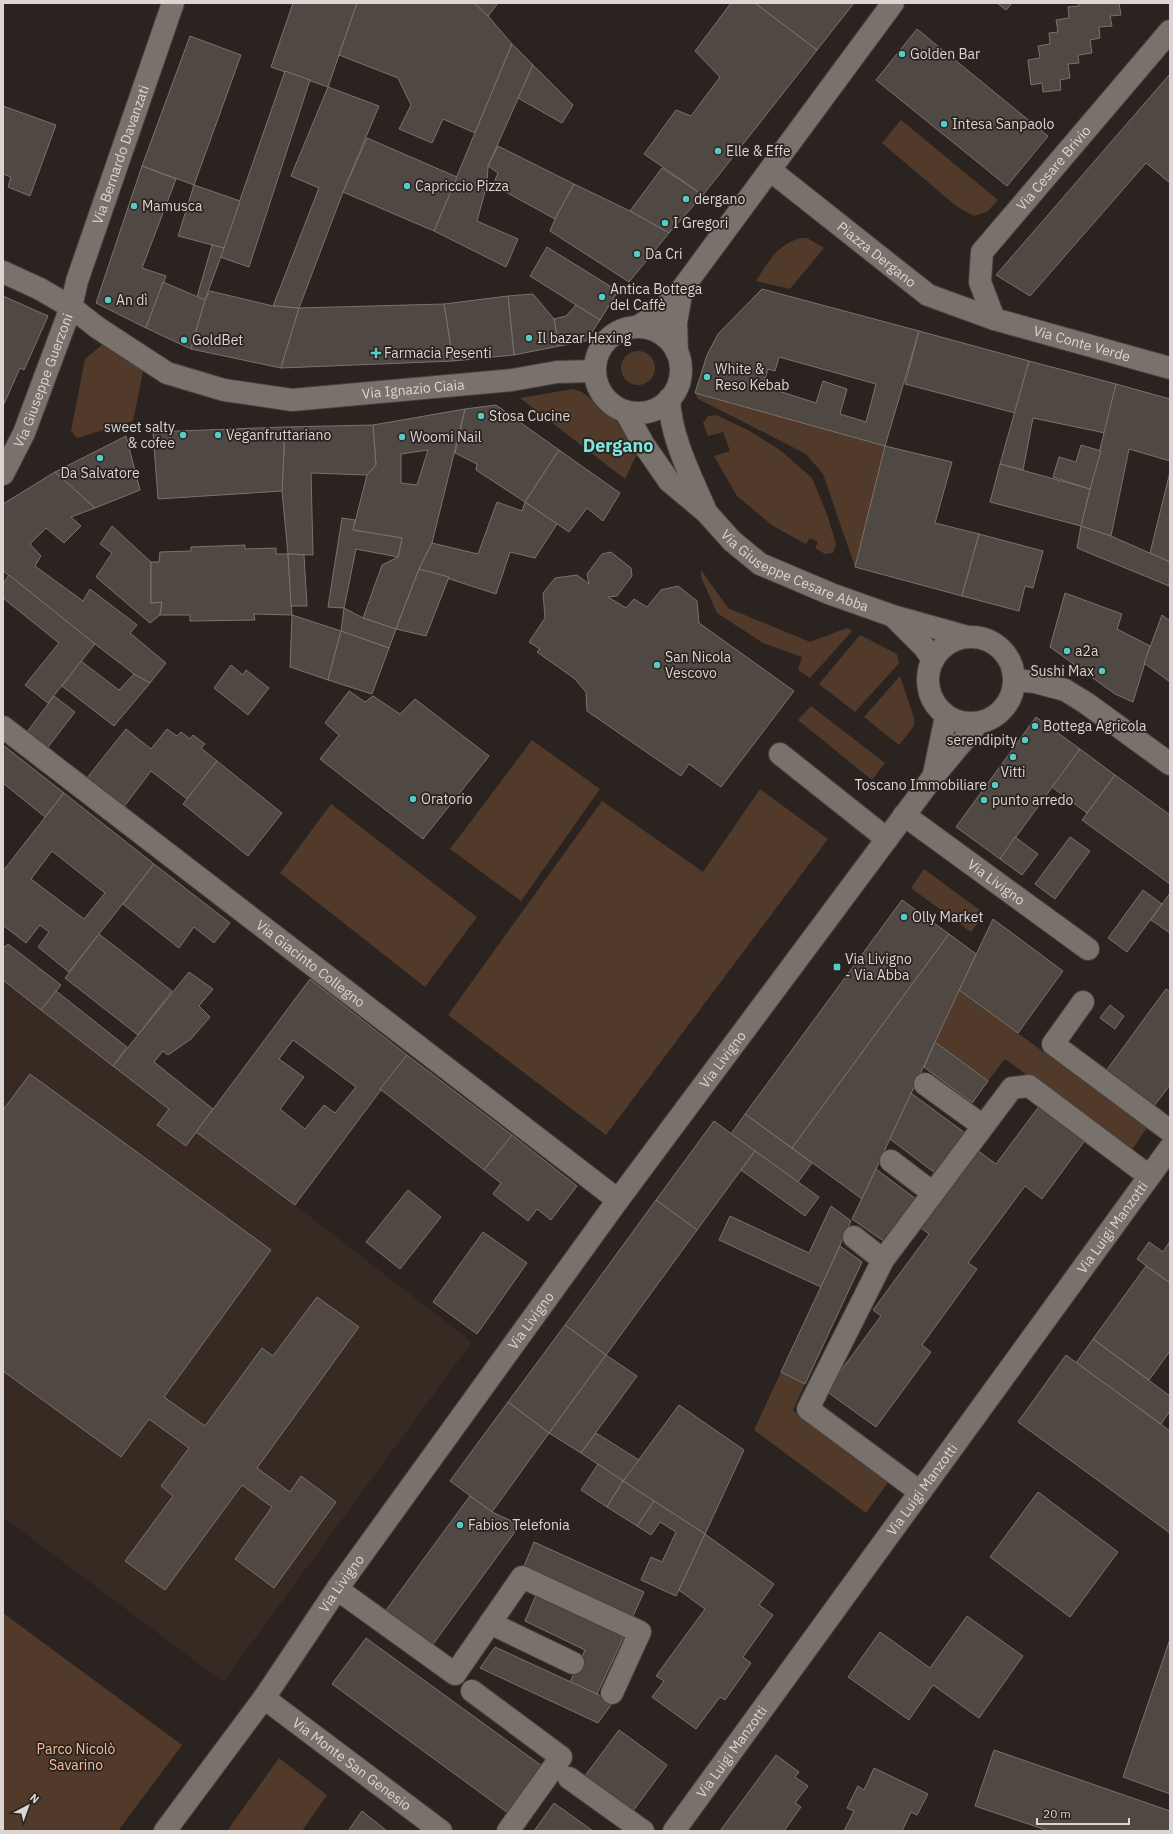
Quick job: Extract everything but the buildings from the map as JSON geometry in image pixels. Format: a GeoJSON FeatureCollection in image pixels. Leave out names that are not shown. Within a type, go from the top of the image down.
{"type":"FeatureCollection","features":[{"type":"Feature","properties":{"kind":"street","name":"Via Bernardo Davanzati"},"geometry":{"type":"LineString","coordinates":[[71,307],[76,281],[173,3]]}},
{"type":"Feature","properties":{"kind":"street"},"geometry":{"type":"LineString","coordinates":[[636,327],[659,313],[682,289],[893,3]]}},
{"type":"Feature","properties":{"kind":"street","name":"Via Cesare Brivio"},"geometry":{"type":"LineString","coordinates":[[994,319],[980,282],[982,252],[1170,31]]}},
{"type":"Feature","properties":{"kind":"street","name":"Piazza Dergano"},"geometry":{"type":"LineString","coordinates":[[770,170],[928,295],[994,319]]}},
{"type":"Feature","properties":{"kind":"street","name":"Via Ignazio Ciaia"},"geometry":{"type":"LineString","coordinates":[[3,272],[40,289],[71,307],[98,328],[167,373],[224,390],[292,400],[512,380],[557,372],[595,371]]}},
{"type":"Feature","properties":{"kind":"street"},"geometry":{"type":"LineString","coordinates":[[677,352],[676,323],[682,289]]}},
{"type":"Feature","properties":{"kind":"street","name":"Via Giuseppe Guerzoni"},"geometry":{"type":"LineString","coordinates":[[3,474],[24,433],[71,307]]}},
{"type":"Feature","properties":{"kind":"street","name":"Via Conte Verde"},"geometry":{"type":"LineString","coordinates":[[994,319],[1170,368]]}},
{"type":"Feature","properties":{"kind":"street"},"geometry":{"type":"LineString","coordinates":[[636,327],[651,329],[668,339],[677,352],[680,361],[680,376],[675,390],[669,399],[661,406],[651,410],[636,412],[625,410],[611,403],[598,386],[595,371],[598,354],[607,340],[620,330],[636,327]]}},
{"type":"Feature","properties":{"kind":"street"},"geometry":{"type":"LineString","coordinates":[[669,399],[670,418],[677,441],[706,512]]}},
{"type":"Feature","properties":{"kind":"street"},"geometry":{"type":"LineString","coordinates":[[625,410],[644,444],[669,481],[706,512]]}},
{"type":"Feature","properties":{"kind":"street","name":"Via Giuseppe Cesare Abba"},"geometry":{"type":"LineString","coordinates":[[706,512],[732,541],[760,564],[831,594],[893,616],[968,637]]}},
{"type":"Feature","properties":{"kind":"street","name":"Via Giuseppe Cesare Abba"},"geometry":{"type":"LineString","coordinates":[[893,616],[924,648],[933,660]]}},
{"type":"Feature","properties":{"kind":"street"},"geometry":{"type":"LineString","coordinates":[[968,637],[988,641],[1002,650],[1011,664],[1014,680],[1012,695],[1004,709],[993,718],[978,723],[961,723],[946,716],[932,701],[928,686],[929,670],[939,651],[947,644],[968,637]]}},
{"type":"Feature","properties":{"kind":"street"},"geometry":{"type":"LineString","coordinates":[[1014,680],[1035,682],[1065,690],[1086,703],[1170,764]]}},
{"type":"Feature","properties":{"kind":"street","name":"Via Livigno"},"geometry":{"type":"LineString","coordinates":[[933,777],[946,716]]}},
{"type":"Feature","properties":{"kind":"street","name":"Via Livigno"},"geometry":{"type":"LineString","coordinates":[[165,1831],[264,1698],[337,1589],[618,1200],[904,815],[933,777],[978,723]]}},
{"type":"Feature","properties":{"kind":"street","name":"Via Giacinto Collegno"},"geometry":{"type":"LineString","coordinates":[[3,727],[618,1200]]}},
{"type":"Feature","properties":{"kind":"street"},"geometry":{"type":"LineString","coordinates":[[780,754],[886,839]]}},
{"type":"Feature","properties":{"kind":"street","name":"Via Livigno"},"geometry":{"type":"LineString","coordinates":[[904,815],[1088,949]]}},
{"type":"Feature","properties":{"kind":"street"},"geometry":{"type":"LineString","coordinates":[[1083,1002],[1053,1044],[1170,1131]]}},
{"type":"Feature","properties":{"kind":"street"},"geometry":{"type":"LineString","coordinates":[[925,1084],[983,1126]]}},
{"type":"Feature","properties":{"kind":"street"},"geometry":{"type":"LineString","coordinates":[[920,1492],[808,1409],[883,1260],[1012,1088],[1029,1086],[1149,1176]]}},
{"type":"Feature","properties":{"kind":"street","name":"Via Luigi Manzotti"},"geometry":{"type":"LineString","coordinates":[[674,1831],[1170,1148]]}},
{"type":"Feature","properties":{"kind":"street"},"geometry":{"type":"LineString","coordinates":[[891,1161],[933,1193]]}},
{"type":"Feature","properties":{"kind":"street"},"geometry":{"type":"LineString","coordinates":[[854,1237],[883,1260]]}},
{"type":"Feature","properties":{"kind":"street"},"geometry":{"type":"LineString","coordinates":[[337,1589],[455,1674],[522,1578],[640,1632],[612,1693]]}},
{"type":"Feature","properties":{"kind":"street"},"geometry":{"type":"LineString","coordinates":[[490,1623],[573,1663]]}},
{"type":"Feature","properties":{"kind":"street"},"geometry":{"type":"LineString","coordinates":[[472,1691],[561,1757],[508,1831]]}},
{"type":"Feature","properties":{"kind":"street","name":"Via Monte San Genesio"},"geometry":{"type":"LineString","coordinates":[[264,1698],[440,1831]]}},
{"type":"Feature","properties":{"kind":"street"},"geometry":{"type":"LineString","coordinates":[[568,1778],[642,1831]]}},
{"type":"Feature","properties":{"kind":"shaded area"},"geometry":{"type":"Polygon","coordinates":[[[3,980],[169,1109],[158,1126],[186,1146],[196,1132],[295,1205],[472,1342],[223,1682],[3,1517],[3,980]]]}},
{"type":"Feature","properties":{"kind":"green space"},"geometry":{"type":"Polygon","coordinates":[[[901,120],[998,200],[987,212],[974,216],[956,206],[882,143],[901,120]]]}},
{"type":"Feature","properties":{"kind":"green space"},"geometry":{"type":"Polygon","coordinates":[[[800,238],[807,238],[824,248],[790,289],[756,281],[769,261],[779,250],[792,241],[800,238]]]}},
{"type":"Feature","properties":{"kind":"green space"},"geometry":{"type":"Polygon","coordinates":[[[104,343],[144,367],[133,421],[77,438],[71,431],[85,359],[104,343]]]}},
{"type":"Feature","properties":{"kind":"green space"},"geometry":{"type":"Polygon","coordinates":[[[638,351],[650,356],[655,368],[650,380],[638,385],[626,380],[621,368],[626,356],[638,351]]]}},
{"type":"Feature","properties":{"kind":"green space"},"geometry":{"type":"Polygon","coordinates":[[[573,389],[582,392],[614,417],[637,454],[625,479],[520,398],[573,389]]]}},
{"type":"Feature","properties":{"kind":"green space"},"geometry":{"type":"Polygon","coordinates":[[[695,393],[885,446],[855,567],[823,474],[806,454],[698,399],[695,393]]]}},
{"type":"Feature","properties":{"kind":"green space"},"geometry":{"type":"Polygon","coordinates":[[[716,415],[748,430],[780,450],[812,478],[828,517],[836,544],[833,553],[825,554],[815,548],[818,542],[810,538],[806,544],[773,526],[737,496],[714,456],[730,451],[723,432],[708,436],[703,423],[708,416],[716,415]]]}},
{"type":"Feature","properties":{"kind":"green space"},"geometry":{"type":"Polygon","coordinates":[[[701,570],[728,608],[810,642],[847,628],[852,631],[810,678],[798,670],[802,657],[763,643],[717,613],[701,577],[701,570]]]}},
{"type":"Feature","properties":{"kind":"green space"},"geometry":{"type":"Polygon","coordinates":[[[860,635],[897,654],[899,663],[855,712],[819,684],[860,635]]]}},
{"type":"Feature","properties":{"kind":"green space"},"geometry":{"type":"Polygon","coordinates":[[[900,676],[914,718],[914,726],[899,745],[864,717],[900,676]]]}},
{"type":"Feature","properties":{"kind":"green space"},"geometry":{"type":"Polygon","coordinates":[[[811,706],[885,763],[872,780],[798,720],[811,706]]]}},
{"type":"Feature","properties":{"kind":"green space"},"geometry":{"type":"Polygon","coordinates":[[[532,740],[600,789],[521,901],[450,849],[532,740]]]}},
{"type":"Feature","properties":{"kind":"green space"},"geometry":{"type":"Polygon","coordinates":[[[760,789],[828,839],[606,1135],[448,1015],[602,801],[703,872],[760,789]]]}},
{"type":"Feature","properties":{"kind":"green space"},"geometry":{"type":"Polygon","coordinates":[[[331,804],[477,917],[425,987],[280,873],[331,804]]]}},
{"type":"Feature","properties":{"kind":"green space"},"geometry":{"type":"Polygon","coordinates":[[[924,869],[985,914],[971,932],[911,888],[924,869]]]}},
{"type":"Feature","properties":{"kind":"green space"},"geometry":{"type":"Polygon","coordinates":[[[959,990],[1147,1128],[1131,1151],[1005,1059],[988,1081],[935,1042],[959,990]]]}},
{"type":"Feature","properties":{"kind":"green space"},"geometry":{"type":"Polygon","coordinates":[[[781,1372],[805,1384],[793,1410],[889,1481],[866,1513],[754,1430],[781,1372]]]}},
{"type":"Feature","properties":{"kind":"green space","name":"Parco Nicolò Savarino"},"geometry":{"type":"Polygon","coordinates":[[[3,1613],[182,1745],[118,1831],[3,1831],[3,1613]]]}},
{"type":"Feature","properties":{"kind":"green space"},"geometry":{"type":"Polygon","coordinates":[[[279,1758],[327,1795],[302,1831],[227,1831],[279,1758]]]}},
{"type":"Feature","properties":{"kind":"place","name":"Golden Bar"},"geometry":{"type":"Point","coordinates":[902,54]}},
{"type":"Feature","properties":{"kind":"place","name":"Intesa Sanpaolo"},"geometry":{"type":"Point","coordinates":[944,124]}},
{"type":"Feature","properties":{"kind":"place","name":"Elle & Effe"},"geometry":{"type":"Point","coordinates":[718,151]}},
{"type":"Feature","properties":{"kind":"place","name":"Capriccio Pizza"},"geometry":{"type":"Point","coordinates":[407,186]}},
{"type":"Feature","properties":{"kind":"place","name":"dergano"},"geometry":{"type":"Point","coordinates":[686,199]}},
{"type":"Feature","properties":{"kind":"place","name":"Mamusca"},"geometry":{"type":"Point","coordinates":[134,206]}},
{"type":"Feature","properties":{"kind":"place","name":"I Gregori"},"geometry":{"type":"Point","coordinates":[665,223]}},
{"type":"Feature","properties":{"kind":"place","name":"Da Cri"},"geometry":{"type":"Point","coordinates":[637,254]}},
{"type":"Feature","properties":{"kind":"place","name":"Antica Bottega del Caffè"},"geometry":{"type":"Point","coordinates":[602,297]}},
{"type":"Feature","properties":{"kind":"place","name":"An dì"},"geometry":{"type":"Point","coordinates":[108,300]}},
{"type":"Feature","properties":{"kind":"place","name":"Il bazar Hexing"},"geometry":{"type":"Point","coordinates":[529,338]}},
{"type":"Feature","properties":{"kind":"place","name":"GoldBet"},"geometry":{"type":"Point","coordinates":[184,340]}},
{"type":"Feature","properties":{"kind":"place","name":"Farmacia Pesenti"},"geometry":{"type":"Point","coordinates":[376,353]}},
{"type":"Feature","properties":{"kind":"place","name":"White & Reso Kebab"},"geometry":{"type":"Point","coordinates":[707,377]}},
{"type":"Feature","properties":{"kind":"place","name":"Stosa Cucine"},"geometry":{"type":"Point","coordinates":[481,416]}},
{"type":"Feature","properties":{"kind":"place","name":"sweet salty & cofee"},"geometry":{"type":"Point","coordinates":[183,435]}},
{"type":"Feature","properties":{"kind":"place","name":"Veganfruttariano"},"geometry":{"type":"Point","coordinates":[218,435]}},
{"type":"Feature","properties":{"kind":"place","name":"Woomi Nail"},"geometry":{"type":"Point","coordinates":[402,437]}},
{"type":"Feature","properties":{"kind":"place","name":"Da Salvatore"},"geometry":{"type":"Point","coordinates":[100,458]}},
{"type":"Feature","properties":{"kind":"place","name":"a2a"},"geometry":{"type":"Point","coordinates":[1067,651]}},
{"type":"Feature","properties":{"kind":"place","name":"San Nicola Vescovo"},"geometry":{"type":"Point","coordinates":[657,665]}},
{"type":"Feature","properties":{"kind":"place","name":"Sushi Max"},"geometry":{"type":"Point","coordinates":[1102,671]}},
{"type":"Feature","properties":{"kind":"place","name":"Bottega Agricola"},"geometry":{"type":"Point","coordinates":[1035,726]}},
{"type":"Feature","properties":{"kind":"place","name":"serendipity"},"geometry":{"type":"Point","coordinates":[1025,740]}},
{"type":"Feature","properties":{"kind":"place","name":"Vitti"},"geometry":{"type":"Point","coordinates":[1013,757]}},
{"type":"Feature","properties":{"kind":"place","name":"Toscano Immobiliare"},"geometry":{"type":"Point","coordinates":[995,785]}},
{"type":"Feature","properties":{"kind":"place","name":"Oratorio"},"geometry":{"type":"Point","coordinates":[413,799]}},
{"type":"Feature","properties":{"kind":"place","name":"punto arredo"},"geometry":{"type":"Point","coordinates":[984,800]}},
{"type":"Feature","properties":{"kind":"place","name":"Olly Market"},"geometry":{"type":"Point","coordinates":[904,917]}},
{"type":"Feature","properties":{"kind":"place","name":"Via Livigno - Via Abba"},"geometry":{"type":"Point","coordinates":[837,967]}},
{"type":"Feature","properties":{"kind":"place","name":"Fabios Telefonia"},"geometry":{"type":"Point","coordinates":[460,1525]}},
{"type":"Feature","properties":{"kind":"district","name":"Dergano"},"geometry":{"type":"Point","coordinates":[618,445]}}]}
